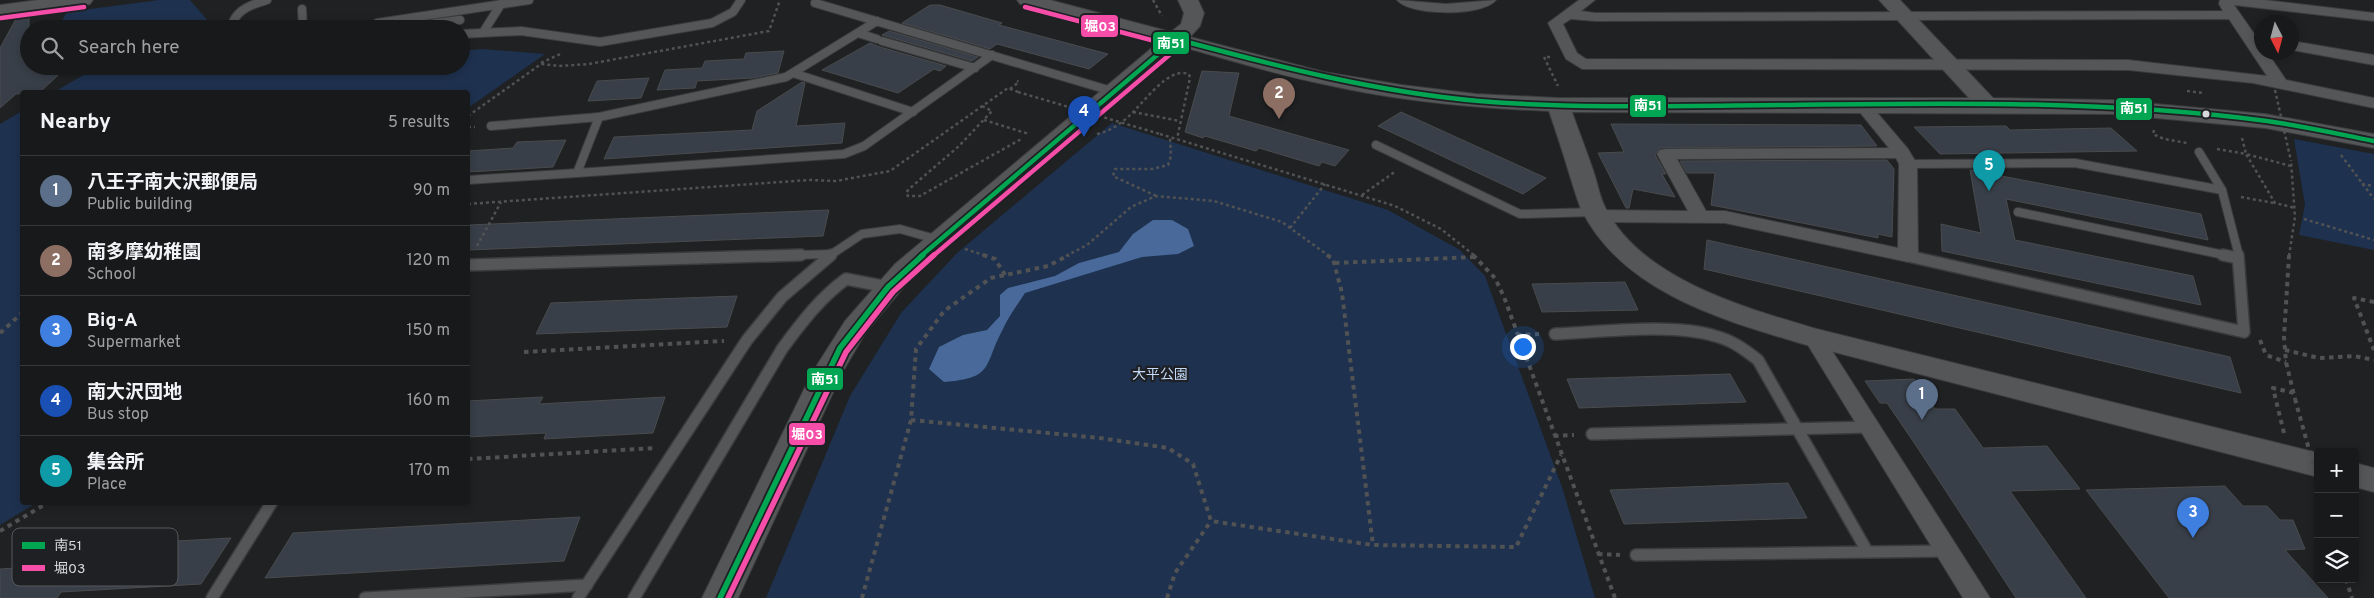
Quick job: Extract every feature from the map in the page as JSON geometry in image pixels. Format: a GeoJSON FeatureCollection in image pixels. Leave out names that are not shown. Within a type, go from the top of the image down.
{"type":"FeatureCollection","features":[{"type":"Feature","properties":{"kind":"street"},"geometry":{"type":"LineString","coordinates":[[0,11],[83,0]]}},
{"type":"Feature","properties":{"kind":"street"},"geometry":{"type":"LineString","coordinates":[[1027,0],[1167,31],[1323,78],[1368,87],[1476,101],[1558,106],[1987,105],[2112,107],[2265,121],[2374,141]]}},
{"type":"Feature","properties":{"kind":"street"},"geometry":{"type":"LineString","coordinates":[[720,598],[836,356],[855,327],[888,287],[948,243],[1115,92],[1167,31],[1194,19],[1194,13],[1188,0]]}},
{"type":"Feature","properties":{"kind":"street"},"geometry":{"type":"LineString","coordinates":[[1404,0],[1440,8],[1461,8],[1489,0]]}},
{"type":"Feature","properties":{"kind":"street"},"geometry":{"type":"LineString","coordinates":[[1588,0],[1555,23],[1570,56],[1582,64],[2128,65],[2253,78],[2278,86],[2374,103]]}},
{"type":"Feature","properties":{"kind":"street"},"geometry":{"type":"LineString","coordinates":[[1890,0],[1987,105]]}},
{"type":"Feature","properties":{"kind":"street"},"geometry":{"type":"LineString","coordinates":[[2225,0],[2234,15],[2254,38]]}},
{"type":"Feature","properties":{"kind":"street"},"geometry":{"type":"LineString","coordinates":[[2225,0],[2374,17]]}},
{"type":"Feature","properties":{"kind":"street"},"geometry":{"type":"LineString","coordinates":[[1568,14],[1605,17],[2234,15]]}},
{"type":"Feature","properties":{"kind":"street"},"geometry":{"type":"LineString","coordinates":[[2299,47],[2374,60]]}},
{"type":"Feature","properties":{"kind":"street"},"geometry":{"type":"LineString","coordinates":[[2266,60],[2278,86]]}},
{"type":"Feature","properties":{"kind":"street"},"geometry":{"type":"LineString","coordinates":[[1597,214],[1725,217],[1908,256],[1905,159],[1862,105]]}},
{"type":"Feature","properties":{"kind":"street"},"geometry":{"type":"LineString","coordinates":[[1558,106],[1597,214],[1618,241],[1637,260],[1689,293],[1742,316],[1813,337],[2314,464]]}},
{"type":"Feature","properties":{"kind":"street"},"geometry":{"type":"LineString","coordinates":[[1699,215],[1666,154],[1905,159]]}},
{"type":"Feature","properties":{"kind":"street"},"geometry":{"type":"LineString","coordinates":[[1813,337],[1977,598]]}},
{"type":"Feature","properties":{"kind":"street"},"geometry":{"type":"LineString","coordinates":[[2359,476],[2374,480]]}},
{"type":"Feature","properties":{"kind":"lane"},"geometry":{"type":"LineString","coordinates":[[233,20],[245,8],[266,0]]}},
{"type":"Feature","properties":{"kind":"lane"},"geometry":{"type":"LineString","coordinates":[[397,20],[529,0]]}},
{"type":"Feature","properties":{"kind":"lane"},"geometry":{"type":"LineString","coordinates":[[470,33],[521,31],[588,42],[609,41],[712,23],[727,17],[738,8],[741,0]]}},
{"type":"Feature","properties":{"kind":"lane"},"geometry":{"type":"LineString","coordinates":[[815,3],[1115,92]]}},
{"type":"Feature","properties":{"kind":"lane"},"geometry":{"type":"LineString","coordinates":[[484,31],[501,4]]}},
{"type":"Feature","properties":{"kind":"lane"},"geometry":{"type":"LineString","coordinates":[[302,9],[303,20]]}},
{"type":"Feature","properties":{"kind":"lane"},"geometry":{"type":"LineString","coordinates":[[491,126],[599,117],[786,77],[877,21]]}},
{"type":"Feature","properties":{"kind":"lane"},"geometry":{"type":"LineString","coordinates":[[858,33],[975,68]]}},
{"type":"Feature","properties":{"kind":"lane"},"geometry":{"type":"LineString","coordinates":[[470,180],[844,154],[864,146],[992,55]]}},
{"type":"Feature","properties":{"kind":"lane"},"geometry":{"type":"LineString","coordinates":[[793,73],[912,112]]}},
{"type":"Feature","properties":{"kind":"lane"},"geometry":{"type":"LineString","coordinates":[[577,173],[599,117]]}},
{"type":"Feature","properties":{"kind":"lane"},"geometry":{"type":"LineString","coordinates":[[1376,145],[1520,214],[1597,214]]}},
{"type":"Feature","properties":{"kind":"lane"},"geometry":{"type":"LineString","coordinates":[[1908,256],[2244,332],[2238,258],[2223,192],[2199,152]]}},
{"type":"Feature","properties":{"kind":"lane"},"geometry":{"type":"LineString","coordinates":[[1905,159],[2075,163],[2223,192]]}},
{"type":"Feature","properties":{"kind":"lane"},"geometry":{"type":"LineString","coordinates":[[2018,212],[2238,258]]}},
{"type":"Feature","properties":{"kind":"lane"},"geometry":{"type":"LineString","coordinates":[[578,598],[747,340],[782,297],[832,254],[862,234],[900,228],[948,243]]}},
{"type":"Feature","properties":{"kind":"lane"},"geometry":{"type":"LineString","coordinates":[[470,265],[832,254]]}},
{"type":"Feature","properties":{"kind":"lane"},"geometry":{"type":"LineString","coordinates":[[634,598],[782,349],[806,315],[820,299],[846,279],[888,287]]}},
{"type":"Feature","properties":{"kind":"lane"},"geometry":{"type":"LineString","coordinates":[[1555,334],[1692,330],[1732,342],[1745,349],[1758,360],[1867,551]]}},
{"type":"Feature","properties":{"kind":"lane"},"geometry":{"type":"LineString","coordinates":[[1592,434],[1870,427]]}},
{"type":"Feature","properties":{"kind":"lane"},"geometry":{"type":"LineString","coordinates":[[212,598],[270,505]]}},
{"type":"Feature","properties":{"kind":"lane"},"geometry":{"type":"LineString","coordinates":[[1636,555],[1948,551]]}},
{"type":"Feature","properties":{"kind":"lane"},"geometry":{"type":"LineString","coordinates":[[365,598],[587,585]]}},
{"type":"Feature","properties":{"kind":"path"},"geometry":{"type":"LineString","coordinates":[[541,64],[559,66],[589,64],[758,34],[769,31],[780,0]]}},
{"type":"Feature","properties":{"kind":"path"},"geometry":{"type":"LineString","coordinates":[[1153,0],[1162,16],[1167,31]]}},
{"type":"Feature","properties":{"kind":"path"},"geometry":{"type":"LineString","coordinates":[[470,115],[541,64],[564,52]]}},
{"type":"Feature","properties":{"kind":"path"},"geometry":{"type":"LineString","coordinates":[[1094,135],[1105,133],[1133,112],[1175,73],[1186,72],[1190,78],[1177,139]]}},
{"type":"Feature","properties":{"kind":"path"},"geometry":{"type":"LineString","coordinates":[[2278,86],[2291,164],[2295,217],[2290,238],[2286,362],[2314,468]]}},
{"type":"Feature","properties":{"kind":"path"},"geometry":{"type":"LineString","coordinates":[[1018,92],[1395,206],[1441,228],[1476,256],[1495,278],[1504,297],[1614,598]]}},
{"type":"Feature","properties":{"kind":"path"},"geometry":{"type":"LineString","coordinates":[[981,106],[992,110],[938,166],[909,189],[906,193],[908,196],[920,196],[1029,134]]}},
{"type":"Feature","properties":{"kind":"path"},"geometry":{"type":"LineString","coordinates":[[1133,112],[1180,121]]}},
{"type":"Feature","properties":{"kind":"path"},"geometry":{"type":"LineString","coordinates":[[984,120],[1037,137]]}},
{"type":"Feature","properties":{"kind":"path"},"geometry":{"type":"LineString","coordinates":[[1170,137],[1168,165],[1152,168],[1115,169],[1113,176],[1156,196],[1214,201],[1282,222],[1334,259],[1342,293],[1374,545]]}},
{"type":"Feature","properties":{"kind":"path"},"geometry":{"type":"LineString","coordinates":[[2242,138],[2246,154],[2291,164]]}},
{"type":"Feature","properties":{"kind":"path"},"geometry":{"type":"LineString","coordinates":[[2336,150],[2374,199]]}},
{"type":"Feature","properties":{"kind":"path"},"geometry":{"type":"LineString","coordinates":[[1361,195],[1410,161]]}},
{"type":"Feature","properties":{"kind":"path"},"geometry":{"type":"LineString","coordinates":[[1290,228],[1326,184]]}},
{"type":"Feature","properties":{"kind":"path"},"geometry":{"type":"LineString","coordinates":[[2362,184],[2374,186]]}},
{"type":"Feature","properties":{"kind":"path"},"geometry":{"type":"LineString","coordinates":[[2223,192],[2275,203]]}},
{"type":"Feature","properties":{"kind":"path"},"geometry":{"type":"LineString","coordinates":[[862,598],[911,420],[916,349],[944,311],[991,278],[1048,266],[1087,245],[1131,207],[1156,196]]}},
{"type":"Feature","properties":{"kind":"path"},"geometry":{"type":"LineString","coordinates":[[473,254],[501,202]]}},
{"type":"Feature","properties":{"kind":"path"},"geometry":{"type":"LineString","coordinates":[[2304,219],[2374,240]]}},
{"type":"Feature","properties":{"kind":"path"},"geometry":{"type":"LineString","coordinates":[[948,243],[995,259],[1005,275]]}},
{"type":"Feature","properties":{"kind":"path"},"geometry":{"type":"LineString","coordinates":[[1334,263],[1397,262],[1476,256]]}},
{"type":"Feature","properties":{"kind":"path"},"geometry":{"type":"LineString","coordinates":[[2374,302],[2354,298],[2374,350]]}},
{"type":"Feature","properties":{"kind":"path"},"geometry":{"type":"LineString","coordinates":[[0,333],[20,314]]}},
{"type":"Feature","properties":{"kind":"path"},"geometry":{"type":"LineString","coordinates":[[2244,332],[2258,338],[2266,354],[2286,362]]}},
{"type":"Feature","properties":{"kind":"path"},"geometry":{"type":"LineString","coordinates":[[524,352],[747,340]]}},
{"type":"Feature","properties":{"kind":"path"},"geometry":{"type":"LineString","coordinates":[[2285,350],[2319,358],[2354,356],[2374,360]]}},
{"type":"Feature","properties":{"kind":"path"},"geometry":{"type":"LineString","coordinates":[[2287,443],[2273,388],[2294,393]]}},
{"type":"Feature","properties":{"kind":"path"},"geometry":{"type":"LineString","coordinates":[[911,420],[1100,438],[1168,448],[1193,464],[1204,494],[1210,521],[1175,573],[1166,598]]}},
{"type":"Feature","properties":{"kind":"path"},"geometry":{"type":"LineString","coordinates":[[470,459],[676,447]]}},
{"type":"Feature","properties":{"kind":"path"},"geometry":{"type":"LineString","coordinates":[[1210,521],[1374,545],[1516,547],[1561,455]]}},
{"type":"Feature","properties":{"kind":"path"},"geometry":{"type":"LineString","coordinates":[[0,531],[44,505]]}},
{"type":"Feature","properties":{"kind":"path"},"geometry":{"type":"LineString","coordinates":[[2347,583],[2352,598]]}},
{"type":"Feature","properties":{"kind":"green space"},"geometry":{"type":"Polygon","coordinates":[[[159,0],[190,0],[207,20],[62,20],[67,12],[159,0]]]}},
{"type":"Feature","properties":{"kind":"green space"},"geometry":{"type":"Polygon","coordinates":[[[482,49],[545,54],[470,107],[470,90],[57,90],[83,75],[470,75],[470,50],[482,49]]]}},
{"type":"Feature","properties":{"kind":"green space"},"geometry":{"type":"Polygon","coordinates":[[[20,112],[20,505],[33,505],[0,525],[0,124],[20,112]]]}},
{"type":"Feature","properties":{"kind":"green space","name":"大平公園"},"geometry":{"type":"Polygon","coordinates":[[[1112,123],[1388,210],[1460,250],[1485,276],[1562,487],[1595,598],[766,598],[850,396],[901,313],[957,253],[1112,123]]]}},
{"type":"Feature","properties":{"kind":"green space"},"geometry":{"type":"Polygon","coordinates":[[[2294,139],[2374,154],[2374,250],[2299,235],[2305,205],[2294,139]]]}},
{"type":"Feature","properties":{"kind":"shaded area"},"geometry":{"type":"Polygon","coordinates":[[[1153,220],[1172,220],[1188,229],[1194,246],[1178,254],[1142,257],[1025,293],[1005,324],[989,361],[980,373],[960,380],[944,382],[929,369],[939,347],[963,335],[987,330],[1000,316],[1000,295],[1008,288],[1055,276],[1079,263],[1119,252],[1133,234],[1153,220]]]}},
{"type":"Feature","properties":{"kind":"building"},"geometry":{"type":"Polygon","coordinates":[[[930,5],[940,5],[1002,23],[999,25],[1108,54],[1089,69],[997,44],[990,49],[902,23],[930,5]]]}},
{"type":"Feature","properties":{"kind":"building"},"geometry":{"type":"Polygon","coordinates":[[[29,15],[29,20],[20,20],[20,75],[58,75],[42,90],[20,90],[20,94],[16,94],[0,108],[0,48],[17,17],[29,15]]]}},
{"type":"Feature","properties":{"kind":"building"},"geometry":{"type":"Polygon","coordinates":[[[889,31],[978,57],[972,61],[882,35],[889,31]]]}},
{"type":"Feature","properties":{"kind":"building"},"geometry":{"type":"Polygon","coordinates":[[[870,43],[946,66],[940,71],[934,69],[898,93],[822,70],[870,43]]]}},
{"type":"Feature","properties":{"kind":"building"},"geometry":{"type":"Polygon","coordinates":[[[784,51],[778,73],[753,78],[697,81],[695,88],[657,90],[665,70],[702,68],[705,61],[744,59],[746,53],[784,51]]]}},
{"type":"Feature","properties":{"kind":"building"},"geometry":{"type":"Polygon","coordinates":[[[1202,71],[1239,73],[1229,116],[1349,150],[1335,166],[1322,162],[1319,166],[1259,148],[1256,151],[1185,132],[1202,71]]]}},
{"type":"Feature","properties":{"kind":"building"},"geometry":{"type":"Polygon","coordinates":[[[649,78],[641,98],[588,101],[597,81],[649,78]]]}},
{"type":"Feature","properties":{"kind":"building"},"geometry":{"type":"Polygon","coordinates":[[[802,82],[805,83],[796,126],[845,123],[842,143],[604,159],[614,137],[752,130],[757,111],[802,82]]]}},
{"type":"Feature","properties":{"kind":"building"},"geometry":{"type":"Polygon","coordinates":[[[1401,112],[1546,178],[1523,194],[1378,126],[1401,112]]]}},
{"type":"Feature","properties":{"kind":"building"},"geometry":{"type":"Polygon","coordinates":[[[1611,124],[1861,125],[1877,146],[1660,148],[1655,155],[1666,174],[1662,174],[1675,197],[1633,189],[1629,208],[1626,208],[1598,153],[1624,152],[1611,124]]]}},
{"type":"Feature","properties":{"kind":"building"},"geometry":{"type":"Polygon","coordinates":[[[2006,126],[2010,130],[2111,128],[2137,151],[1940,154],[1914,127],[2006,126]]]}},
{"type":"Feature","properties":{"kind":"building"},"geometry":{"type":"Polygon","coordinates":[[[566,140],[553,167],[470,172],[470,151],[513,148],[517,142],[566,140]]]}},
{"type":"Feature","properties":{"kind":"building"},"geometry":{"type":"Polygon","coordinates":[[[1887,160],[1894,169],[1892,237],[1878,234],[1878,238],[1711,205],[1715,173],[1687,173],[1680,161],[1887,160]]]}},
{"type":"Feature","properties":{"kind":"building"},"geometry":{"type":"Polygon","coordinates":[[[1970,170],[2201,214],[2208,240],[2006,199],[2015,240],[2193,276],[2201,305],[1942,251],[1941,224],[1981,233],[1970,170]]]}},
{"type":"Feature","properties":{"kind":"building"},"geometry":{"type":"Polygon","coordinates":[[[829,210],[823,236],[470,250],[470,225],[829,210]]]}},
{"type":"Feature","properties":{"kind":"building"},"geometry":{"type":"Polygon","coordinates":[[[1707,240],[2230,357],[2241,393],[1704,269],[1707,240]]]}},
{"type":"Feature","properties":{"kind":"building"},"geometry":{"type":"Polygon","coordinates":[[[1625,282],[1638,310],[1542,312],[1532,284],[1625,282]]]}},
{"type":"Feature","properties":{"kind":"building"},"geometry":{"type":"Polygon","coordinates":[[[737,296],[727,327],[536,334],[551,303],[737,296]]]}},
{"type":"Feature","properties":{"kind":"building"},"geometry":{"type":"Polygon","coordinates":[[[1730,374],[1746,402],[1579,408],[1567,379],[1730,374]]]}},
{"type":"Feature","properties":{"kind":"building"},"geometry":{"type":"Polygon","coordinates":[[[1914,379],[1935,409],[1955,409],[1983,448],[2047,446],[2080,489],[2010,491],[2086,598],[2016,598],[1887,403],[1880,403],[1865,381],[1914,379]]]}},
{"type":"Feature","properties":{"kind":"building"},"geometry":{"type":"Polygon","coordinates":[[[543,397],[539,404],[665,397],[653,433],[544,439],[546,433],[470,437],[470,401],[543,397]]]}},
{"type":"Feature","properties":{"kind":"building"},"geometry":{"type":"Polygon","coordinates":[[[1788,483],[1807,518],[1624,524],[1610,490],[1788,483]]]}},
{"type":"Feature","properties":{"kind":"building"},"geometry":{"type":"Polygon","coordinates":[[[2225,486],[2243,506],[2267,506],[2280,520],[2293,520],[2305,549],[2285,550],[2328,598],[2169,598],[2086,490],[2225,486]]]}},
{"type":"Feature","properties":{"kind":"building"},"geometry":{"type":"Polygon","coordinates":[[[580,517],[564,561],[265,578],[293,533],[580,517]]]}},
{"type":"Feature","properties":{"kind":"building"},"geometry":{"type":"Polygon","coordinates":[[[231,538],[201,584],[178,585],[178,541],[231,538]]]}},
{"type":"Feature","properties":{"kind":"building"},"geometry":{"type":"Polygon","coordinates":[[[12,568],[12,586],[166,586],[61,592],[57,598],[0,598],[0,569],[12,568]]]}},
{"type":"Feature","properties":{"kind":"transit line","name":"堀03"},"geometry":{"type":"LineString","coordinates":[[1,18],[84,7]]}},
{"type":"Feature","properties":{"kind":"transit line","name":"堀03"},"geometry":{"type":"LineString","coordinates":[[1025,7],[1174,46]]}},
{"type":"Feature","properties":{"kind":"transit line","name":"南51"},"geometry":{"type":"LineString","coordinates":[[720,598],[840,348],[888,287],[939,240],[1176,39],[1364,85],[1402,92],[1479,101],[1545,105],[1612,106],[1941,104],[2072,106],[2137,109],[2267,121],[2374,141]]}},
{"type":"Feature","properties":{"kind":"transit line","name":"堀03"},"geometry":{"type":"LineString","coordinates":[[728,598],[846,352],[893,292],[944,246],[1181,45]]}},
{"type":"Feature","properties":{"kind":"place","name":"南多摩幼稚園"},"geometry":{"type":"Point","coordinates":[1279,119]}},
{"type":"Feature","properties":{"kind":"place","name":"南大沢団地"},"geometry":{"type":"Point","coordinates":[1084,137]}},
{"type":"Feature","properties":{"kind":"place","name":"集会所"},"geometry":{"type":"Point","coordinates":[1989,191]}},
{"type":"Feature","properties":{"kind":"place","name":"八王子南大沢郵便局"},"geometry":{"type":"Point","coordinates":[1922,420]}},
{"type":"Feature","properties":{"kind":"place","name":"Big-A"},"geometry":{"type":"Point","coordinates":[2193,538]}}]}
